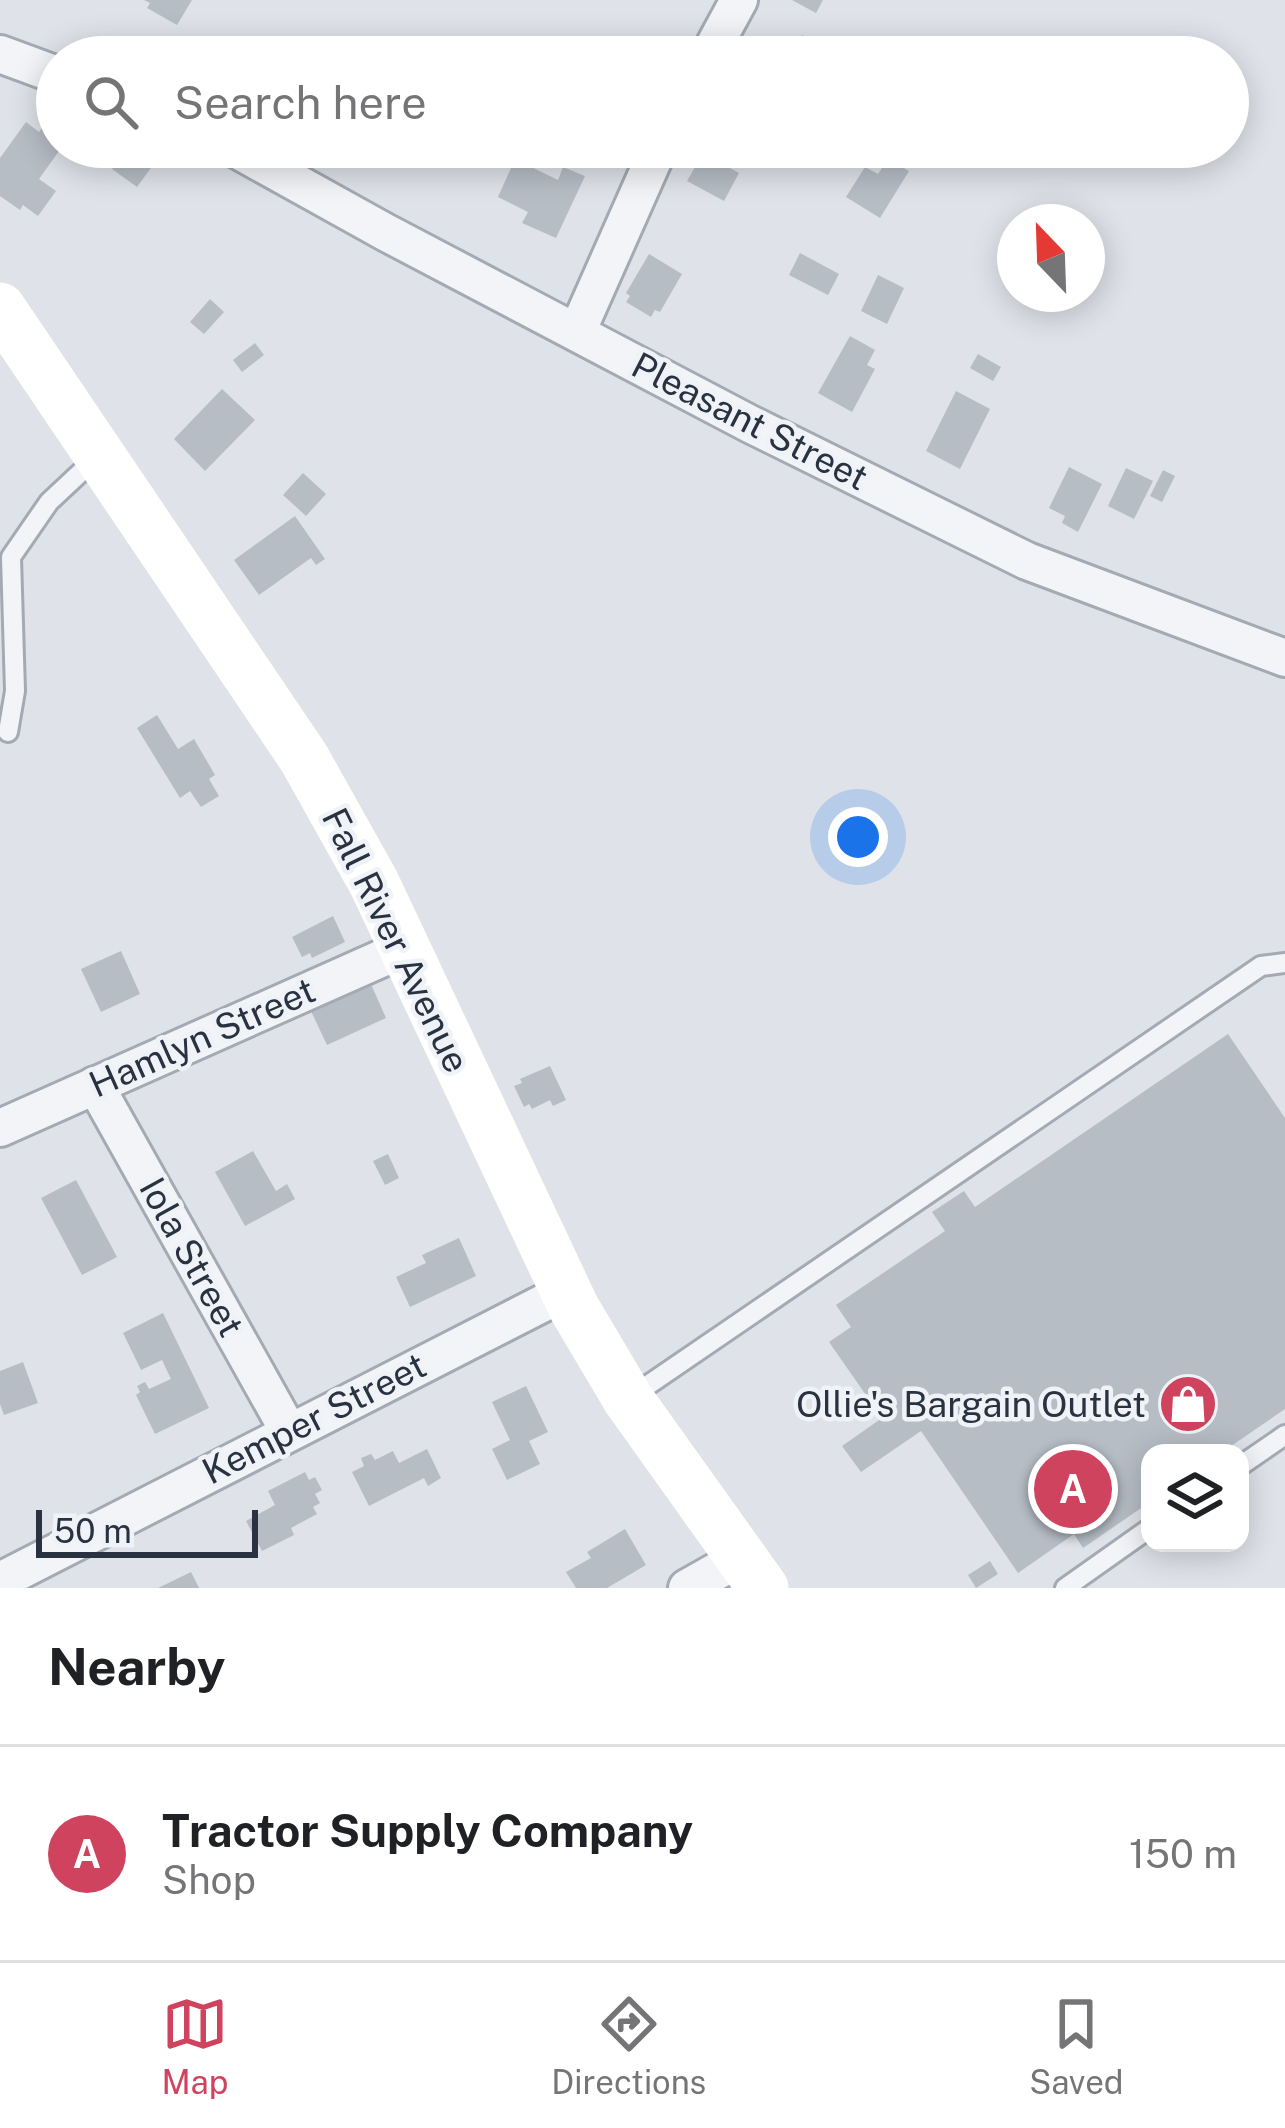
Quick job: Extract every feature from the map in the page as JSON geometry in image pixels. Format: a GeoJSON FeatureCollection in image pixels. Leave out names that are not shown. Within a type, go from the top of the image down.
{"type":"FeatureCollection","features":[{"type":"Feature","properties":{"kind":"main road","name":"Fall River Avenue"},"geometry":{"type":"LineString","coordinates":[[0,308],[304,758],[405,948],[565,1292],[628,1399],[752,1573]]}},
{"type":"Feature","properties":{"kind":"street"},"geometry":{"type":"LineString","coordinates":[[719,36],[739,0]]}},
{"type":"Feature","properties":{"kind":"street"},"geometry":{"type":"LineString","coordinates":[[0,54],[36,67]]}},
{"type":"Feature","properties":{"kind":"street","name":"Pleasant Street"},"geometry":{"type":"LineString","coordinates":[[271,168],[577,332],[1027,561],[1285,658]]}},
{"type":"Feature","properties":{"kind":"street"},"geometry":{"type":"LineString","coordinates":[[577,332],[650,168]]}},
{"type":"Feature","properties":{"kind":"street","name":"Hamlyn Street"},"geometry":{"type":"LineString","coordinates":[[0,1128],[405,948]]}},
{"type":"Feature","properties":{"kind":"street","name":"Iola Street"},"geometry":{"type":"LineString","coordinates":[[95,1085],[288,1430]]}},
{"type":"Feature","properties":{"kind":"street","name":"Kemper Street"},"geometry":{"type":"LineString","coordinates":[[0,1584],[288,1430],[565,1292]]}},
{"type":"Feature","properties":{"kind":"street"},"geometry":{"type":"LineString","coordinates":[[687,1588],[752,1573]]}},
{"type":"Feature","properties":{"kind":"lane"},"geometry":{"type":"LineString","coordinates":[[8,732],[14,691],[10,557],[49,502],[101,454]]}},
{"type":"Feature","properties":{"kind":"lane"},"geometry":{"type":"LineString","coordinates":[[628,1399],[1261,966],[1285,963]]}},
{"type":"Feature","properties":{"kind":"lane"},"geometry":{"type":"LineString","coordinates":[[1249,1460],[1285,1436]]}},
{"type":"Feature","properties":{"kind":"lane"},"geometry":{"type":"LineString","coordinates":[[1065,1588],[1141,1534]]}},
{"type":"Feature","properties":{"kind":"building"},"geometry":{"type":"Polygon","coordinates":[[[144,0],[192,0],[177,25],[147,8],[150,3],[144,0]]]}},
{"type":"Feature","properties":{"kind":"building"},"geometry":{"type":"Polygon","coordinates":[[[792,0],[823,0],[816,13],[792,0]]]}},
{"type":"Feature","properties":{"kind":"building"},"geometry":{"type":"Polygon","coordinates":[[[26,122],[36,130],[36,168],[47,168],[39,179],[56,191],[38,216],[0,196],[0,158],[26,122]]]}},
{"type":"Feature","properties":{"kind":"building"},"geometry":{"type":"Polygon","coordinates":[[[113,168],[151,168],[137,187],[113,168]]]}},
{"type":"Feature","properties":{"kind":"building"},"geometry":{"type":"Polygon","coordinates":[[[511,168],[533,168],[558,180],[563,168],[585,176],[556,238],[522,223],[528,212],[498,197],[511,168]]]}},
{"type":"Feature","properties":{"kind":"building"},"geometry":{"type":"Polygon","coordinates":[[[694,168],[730,168],[739,173],[724,201],[687,181],[694,168]]]}},
{"type":"Feature","properties":{"kind":"building"},"geometry":{"type":"Polygon","coordinates":[[[864,168],[878,174],[882,168],[909,171],[880,218],[846,197],[864,168]]]}},
{"type":"Feature","properties":{"kind":"building"},"geometry":{"type":"Polygon","coordinates":[[[800,253],[839,274],[828,295],[789,275],[800,253]]]}},
{"type":"Feature","properties":{"kind":"building"},"geometry":{"type":"Polygon","coordinates":[[[649,254],[682,274],[660,312],[655,310],[651,317],[626,302],[630,296],[626,293],[649,254]]]}},
{"type":"Feature","properties":{"kind":"building"},"geometry":{"type":"Polygon","coordinates":[[[878,275],[904,288],[887,324],[861,311],[878,275]]]}},
{"type":"Feature","properties":{"kind":"building"},"geometry":{"type":"Polygon","coordinates":[[[210,299],[224,312],[204,334],[190,322],[210,299]]]}},
{"type":"Feature","properties":{"kind":"building"},"geometry":{"type":"Polygon","coordinates":[[[850,336],[875,350],[867,365],[875,369],[852,412],[818,393],[850,336]]]}},
{"type":"Feature","properties":{"kind":"building"},"geometry":{"type":"Polygon","coordinates":[[[255,343],[264,355],[242,372],[233,360],[255,343]]]}},
{"type":"Feature","properties":{"kind":"building"},"geometry":{"type":"Polygon","coordinates":[[[978,354],[1001,367],[993,381],[970,368],[978,354]]]}},
{"type":"Feature","properties":{"kind":"building"},"geometry":{"type":"Polygon","coordinates":[[[222,389],[255,420],[205,471],[174,439],[222,389]]]}},
{"type":"Feature","properties":{"kind":"building"},"geometry":{"type":"Polygon","coordinates":[[[956,391],[990,409],[960,469],[926,451],[956,391]]]}},
{"type":"Feature","properties":{"kind":"building"},"geometry":{"type":"Polygon","coordinates":[[[1069,467],[1102,484],[1078,532],[1062,523],[1065,516],[1049,508],[1069,467]]]}},
{"type":"Feature","properties":{"kind":"building"},"geometry":{"type":"Polygon","coordinates":[[[1126,468],[1153,481],[1134,519],[1108,506],[1126,468]]]}},
{"type":"Feature","properties":{"kind":"building"},"geometry":{"type":"Polygon","coordinates":[[[1163,470],[1175,476],[1162,502],[1150,496],[1163,470]]]}},
{"type":"Feature","properties":{"kind":"building"},"geometry":{"type":"Polygon","coordinates":[[[303,473],[326,494],[306,516],[283,495],[303,473]]]}},
{"type":"Feature","properties":{"kind":"building"},"geometry":{"type":"Polygon","coordinates":[[[295,516],[325,559],[316,565],[311,558],[259,595],[234,560],[295,516]]]}},
{"type":"Feature","properties":{"kind":"building"},"geometry":{"type":"Polygon","coordinates":[[[157,715],[178,749],[194,739],[215,775],[209,779],[219,796],[201,807],[190,791],[180,798],[137,728],[157,715]]]}},
{"type":"Feature","properties":{"kind":"building"},"geometry":{"type":"Polygon","coordinates":[[[333,916],[345,942],[312,958],[310,953],[302,957],[292,937],[333,916]]]}},
{"type":"Feature","properties":{"kind":"building"},"geometry":{"type":"Polygon","coordinates":[[[121,951],[140,994],[101,1012],[81,969],[121,951]]]}},
{"type":"Feature","properties":{"kind":"building"},"geometry":{"type":"Polygon","coordinates":[[[370,982],[386,1018],[327,1045],[310,1009],[370,982]]]}},
{"type":"Feature","properties":{"kind":"building"},"geometry":{"type":"Polygon","coordinates":[[[1228,1034],[1285,1118],[1285,1409],[1234,1444],[1141,1444],[1141,1508],[1083,1548],[1074,1534],[1018,1573],[921,1431],[861,1472],[842,1446],[882,1418],[829,1342],[851,1327],[836,1305],[945,1231],[932,1212],[964,1191],[975,1207],[1228,1034]]]}},
{"type":"Feature","properties":{"kind":"building"},"geometry":{"type":"Polygon","coordinates":[[[550,1066],[566,1100],[553,1106],[550,1100],[532,1109],[529,1104],[524,1107],[514,1086],[550,1066]]]}},
{"type":"Feature","properties":{"kind":"building"},"geometry":{"type":"Polygon","coordinates":[[[253,1151],[276,1191],[287,1184],[295,1199],[245,1226],[215,1172],[253,1151]]]}},
{"type":"Feature","properties":{"kind":"building"},"geometry":{"type":"Polygon","coordinates":[[[388,1154],[399,1178],[385,1185],[373,1161],[388,1154]]]}},
{"type":"Feature","properties":{"kind":"building"},"geometry":{"type":"Polygon","coordinates":[[[76,1180],[117,1257],[82,1275],[41,1198],[76,1180]]]}},
{"type":"Feature","properties":{"kind":"building"},"geometry":{"type":"Polygon","coordinates":[[[459,1238],[476,1276],[410,1307],[396,1277],[426,1263],[422,1255],[459,1238]]]}},
{"type":"Feature","properties":{"kind":"building"},"geometry":{"type":"Polygon","coordinates":[[[163,1313],[209,1408],[155,1434],[136,1395],[140,1392],[137,1386],[145,1382],[149,1389],[171,1379],[162,1360],[141,1370],[123,1333],[163,1313]]]}},
{"type":"Feature","properties":{"kind":"building"},"geometry":{"type":"Polygon","coordinates":[[[23,1362],[38,1403],[4,1415],[0,1371],[23,1362]]]}},
{"type":"Feature","properties":{"kind":"building"},"geometry":{"type":"Polygon","coordinates":[[[526,1386],[548,1432],[529,1441],[540,1464],[507,1480],[492,1449],[510,1440],[492,1402],[526,1386]]]}},
{"type":"Feature","properties":{"kind":"building"},"geometry":{"type":"Polygon","coordinates":[[[427,1449],[441,1478],[428,1486],[424,1478],[369,1506],[352,1472],[364,1466],[361,1458],[371,1454],[375,1460],[393,1451],[399,1463],[427,1449]]]}},
{"type":"Feature","properties":{"kind":"building"},"geometry":{"type":"Polygon","coordinates":[[[305,1472],[309,1480],[315,1477],[322,1490],[315,1494],[320,1503],[313,1507],[317,1514],[291,1528],[294,1535],[262,1551],[246,1521],[275,1505],[268,1491],[305,1472]]]}},
{"type":"Feature","properties":{"kind":"building"},"geometry":{"type":"Polygon","coordinates":[[[625,1529],[646,1565],[607,1588],[576,1588],[566,1572],[591,1558],[587,1552],[625,1529]]]}},
{"type":"Feature","properties":{"kind":"building"},"geometry":{"type":"Polygon","coordinates":[[[990,1561],[998,1574],[976,1588],[968,1575],[990,1561]]]}},
{"type":"Feature","properties":{"kind":"building"},"geometry":{"type":"Polygon","coordinates":[[[191,1572],[199,1588],[158,1588],[191,1572]]]}},
{"type":"Feature","properties":{"kind":"place","name":"Ollie's Bargain Outlet"},"geometry":{"type":"Point","coordinates":[1188,1404]}},
{"type":"Feature","properties":{"kind":"place","name":"Tractor Supply Company"},"geometry":{"type":"Point","coordinates":[1073,1489]}}]}
